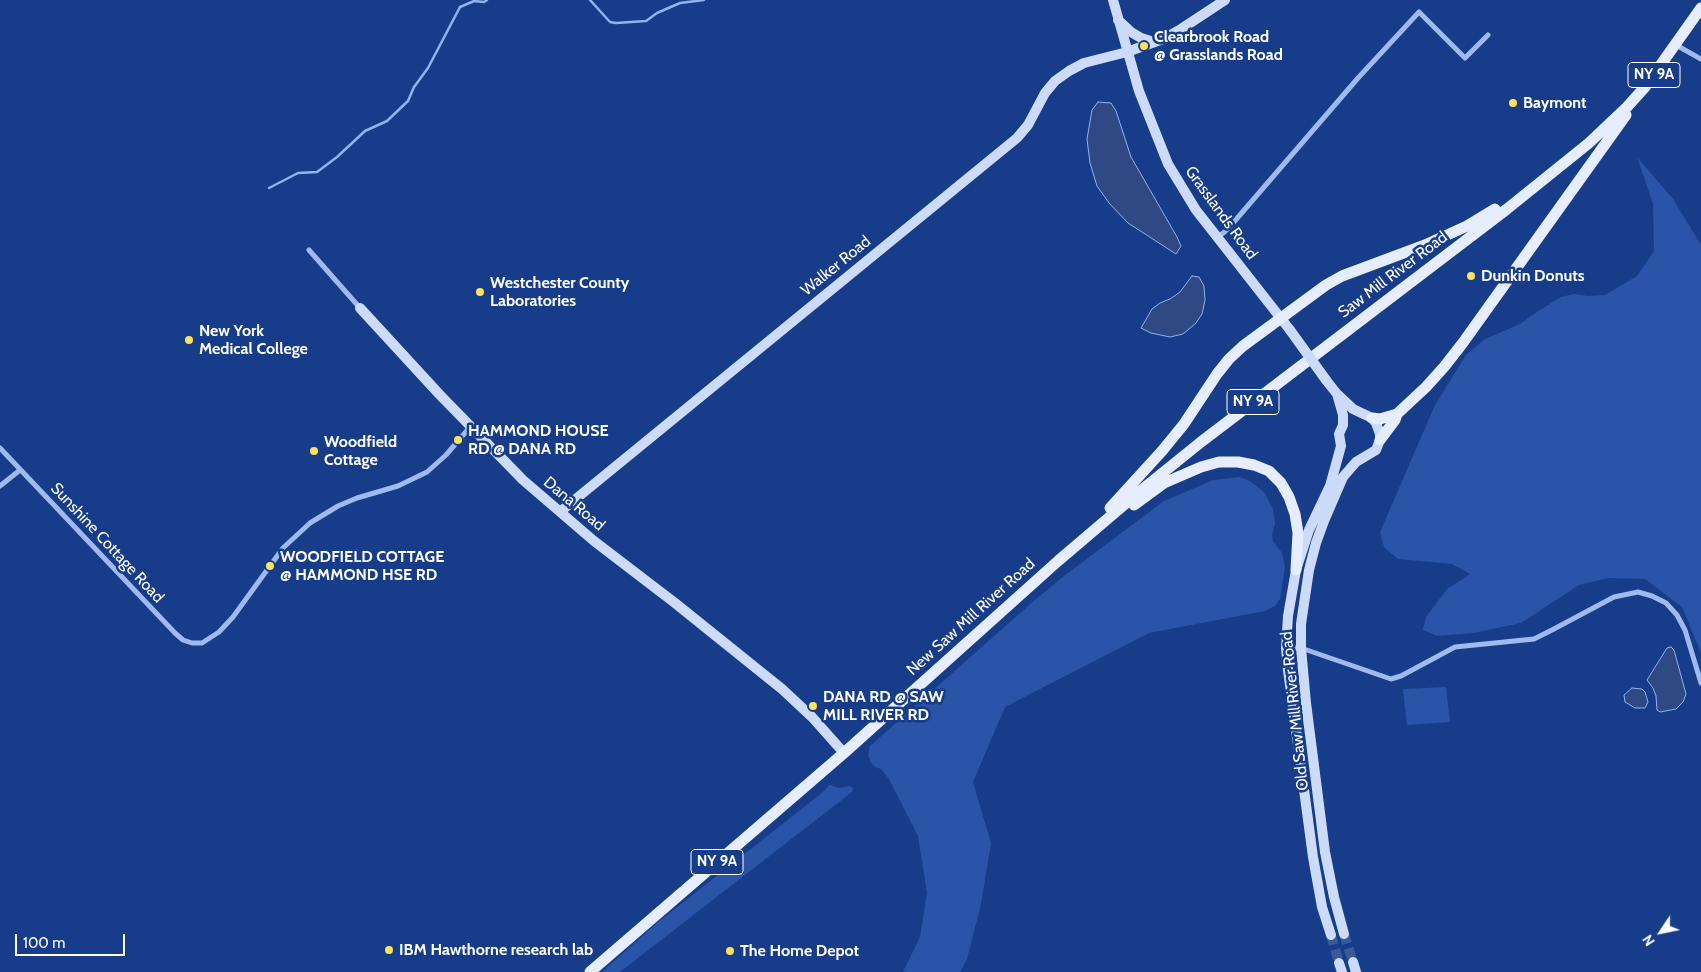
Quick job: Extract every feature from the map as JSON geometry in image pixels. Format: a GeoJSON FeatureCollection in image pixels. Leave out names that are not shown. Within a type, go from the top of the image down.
{"type":"FeatureCollection","features":[{"type":"Feature","properties":{"kind":"main road","name":"Saw Mill River Road"},"geometry":{"type":"LineString","coordinates":[[1079,542],[1201,442],[1574,155],[1627,107],[1653,77],[1701,8]]}},
{"type":"Feature","properties":{"kind":"main road"},"geometry":{"type":"LineString","coordinates":[[1367,416],[1380,419],[1397,414],[1426,387],[1462,344],[1653,77]]}},
{"type":"Feature","properties":{"kind":"main road"},"geometry":{"type":"LineString","coordinates":[[1574,155],[1582,172],[1581,179]]}},
{"type":"Feature","properties":{"kind":"main road"},"geometry":{"type":"LineString","coordinates":[[1079,542],[1162,451],[1184,424],[1229,359],[1243,346],[1326,285],[1342,276],[1448,236],[1493,211],[1548,176]]}},
{"type":"Feature","properties":{"kind":"main road"},"geometry":{"type":"LineString","coordinates":[[1380,440],[1395,420],[1397,414]]}},
{"type":"Feature","properties":{"kind":"main road"},"geometry":{"type":"LineString","coordinates":[[1079,542],[1164,483],[1201,467],[1219,462],[1238,462],[1254,465],[1269,471],[1281,483],[1289,497],[1295,514],[1298,534],[1296,570]]}},
{"type":"Feature","properties":{"kind":"main road","name":"New Saw Mill River Road"},"geometry":{"type":"LineString","coordinates":[[590,972],[844,753],[1079,542]]}},
{"type":"Feature","properties":{"kind":"street","name":"Grasslands Road"},"geometry":{"type":"LineString","coordinates":[[1113,0],[1139,91],[1168,164],[1196,210],[1281,318],[1337,394]]}},
{"type":"Feature","properties":{"kind":"street","name":"Walker Road"},"geometry":{"type":"LineString","coordinates":[[561,511],[1018,138],[1028,125],[1045,93],[1055,81],[1068,71],[1084,64],[1154,42],[1181,29],[1226,0]]}},
{"type":"Feature","properties":{"kind":"street"},"geometry":{"type":"LineString","coordinates":[[1218,237],[1227,230],[1358,78],[1419,12],[1465,58],[1488,35]]}},
{"type":"Feature","properties":{"kind":"street"},"geometry":{"type":"LineString","coordinates":[[1118,20],[1136,35],[1154,42]]}},
{"type":"Feature","properties":{"kind":"street"},"geometry":{"type":"LineString","coordinates":[[1675,44],[1701,59]]}},
{"type":"Feature","properties":{"kind":"street","name":"Dana Road"},"geometry":{"type":"LineString","coordinates":[[309,250],[360,308],[523,480],[594,541],[782,689],[802,707],[844,753]]}},
{"type":"Feature","properties":{"kind":"street"},"geometry":{"type":"LineString","coordinates":[[1337,394],[1354,409],[1367,416],[1379,428],[1380,440]]}},
{"type":"Feature","properties":{"kind":"street","name":"Old Saw Mill River Road"},"geometry":{"type":"LineString","coordinates":[[1331,935],[1322,907],[1313,857],[1286,648],[1288,616],[1296,570],[1309,530],[1330,486],[1341,446],[1339,434],[1343,416],[1337,394]]}},
{"type":"Feature","properties":{"kind":"street"},"geometry":{"type":"LineString","coordinates":[[1342,425],[1348,419],[1367,416]]}},
{"type":"Feature","properties":{"kind":"street","name":"Sunshine Cottage Road"},"geometry":{"type":"LineString","coordinates":[[0,448],[174,633],[183,640],[192,643],[202,643],[219,632],[233,617],[283,548],[304,529],[323,514],[338,506],[356,498],[398,486],[427,472],[446,455],[470,426]]}},
{"type":"Feature","properties":{"kind":"street","name":"Old Saw Mill River Road"},"geometry":{"type":"LineString","coordinates":[[1344,934],[1325,852],[1301,648],[1301,624],[1304,594],[1316,543],[1343,477],[1356,462],[1376,450],[1380,440]]}},
{"type":"Feature","properties":{"kind":"street"},"geometry":{"type":"LineString","coordinates":[[1341,446],[1344,451],[1352,456],[1362,458]]}},
{"type":"Feature","properties":{"kind":"street"},"geometry":{"type":"LineString","coordinates":[[0,486],[20,470]]}},
{"type":"Feature","properties":{"kind":"street"},"geometry":{"type":"LineString","coordinates":[[1286,648],[1301,648],[1391,679],[1401,676],[1455,647],[1534,638],[1614,597],[1638,592],[1666,603],[1677,615],[1685,630],[1701,682]]}},
{"type":"Feature","properties":{"kind":"street"},"geometry":{"type":"LineString","coordinates":[[1353,962],[1356,972]]}},
{"type":"Feature","properties":{"kind":"shaded area"},"geometry":{"type":"Polygon","coordinates":[[[1098,102],[1111,103],[1116,111],[1131,157],[1181,246],[1176,254],[1128,223],[1109,203],[1097,186],[1090,163],[1087,139],[1092,110],[1098,102]]]}},
{"type":"Feature","properties":{"kind":"shaded area"},"geometry":{"type":"Polygon","coordinates":[[[1637,157],[1673,199],[1701,245],[1701,653],[1682,607],[1645,579],[1608,578],[1579,585],[1521,623],[1474,633],[1437,636],[1423,630],[1426,617],[1447,589],[1470,574],[1452,564],[1398,559],[1384,547],[1380,532],[1435,405],[1466,355],[1485,339],[1520,324],[1561,297],[1574,294],[1588,296],[1605,295],[1637,276],[1654,251],[1653,204],[1637,157]]]}},
{"type":"Feature","properties":{"kind":"shaded area"},"geometry":{"type":"Polygon","coordinates":[[[1192,276],[1199,277],[1204,286],[1205,300],[1202,314],[1196,323],[1183,334],[1170,337],[1151,333],[1141,328],[1152,309],[1180,292],[1192,276]]]}},
{"type":"Feature","properties":{"kind":"shaded area"},"geometry":{"type":"Polygon","coordinates":[[[1239,477],[1250,481],[1264,492],[1273,509],[1275,524],[1272,535],[1273,541],[1282,553],[1285,567],[1280,599],[1275,606],[1265,611],[1149,633],[1005,707],[973,782],[991,843],[981,904],[967,959],[960,972],[903,972],[920,937],[927,893],[918,836],[889,779],[881,769],[871,763],[868,755],[870,746],[1036,599],[1164,501],[1213,480],[1239,477]]]}},
{"type":"Feature","properties":{"kind":"shaded area"},"geometry":{"type":"Polygon","coordinates":[[[1671,647],[1674,650],[1686,694],[1683,702],[1676,709],[1660,712],[1657,710],[1656,696],[1653,688],[1647,680],[1667,648],[1671,647]]]}},
{"type":"Feature","properties":{"kind":"shaded area"},"geometry":{"type":"Polygon","coordinates":[[[1446,687],[1450,722],[1407,725],[1403,689],[1446,687]]]}},
{"type":"Feature","properties":{"kind":"shaded area"},"geometry":{"type":"Polygon","coordinates":[[[1632,688],[1642,689],[1645,692],[1648,702],[1645,708],[1635,708],[1625,702],[1624,695],[1632,688]]]}},
{"type":"Feature","properties":{"kind":"shaded area"},"geometry":{"type":"Polygon","coordinates":[[[829,785],[839,788],[850,786],[853,788],[852,792],[620,972],[602,972],[657,923],[823,792],[829,785]]]}},
{"type":"Feature","properties":{"kind":"waterway"},"geometry":{"type":"LineString","coordinates":[[269,188],[298,173],[317,172],[337,157],[365,131],[387,121],[408,101],[414,87],[428,68],[460,7],[474,1],[484,2],[487,0]]}},
{"type":"Feature","properties":{"kind":"waterway"},"geometry":{"type":"LineString","coordinates":[[590,0],[610,22],[616,23],[646,21],[657,13],[680,3],[704,0]]}},
{"type":"Feature","properties":{"kind":"tunnel"},"geometry":{"type":"LineString","coordinates":[[1344,934],[1353,962]]}},
{"type":"Feature","properties":{"kind":"tunnel"},"geometry":{"type":"LineString","coordinates":[[1331,935],[1339,963]]}},
{"type":"Feature","properties":{"kind":"place","name":"Clearbrook Road @ Grasslands Road"},"geometry":{"type":"Point","coordinates":[1144,46]}},
{"type":"Feature","properties":{"kind":"place","name":"Baymont"},"geometry":{"type":"Point","coordinates":[1513,103]}},
{"type":"Feature","properties":{"kind":"place","name":"Dunkin Donuts"},"geometry":{"type":"Point","coordinates":[1471,276]}},
{"type":"Feature","properties":{"kind":"place","name":"Westchester County Laboratories"},"geometry":{"type":"Point","coordinates":[480,292]}},
{"type":"Feature","properties":{"kind":"place","name":"New York Medical College"},"geometry":{"type":"Point","coordinates":[189,340]}},
{"type":"Feature","properties":{"kind":"place","name":"HAMMOND HOUSE RD @ DANA RD"},"geometry":{"type":"Point","coordinates":[458,440]}},
{"type":"Feature","properties":{"kind":"place","name":"Woodfield Cottage"},"geometry":{"type":"Point","coordinates":[314,451]}},
{"type":"Feature","properties":{"kind":"place","name":"WOODFIELD COTTAGE @ HAMMOND HSE RD"},"geometry":{"type":"Point","coordinates":[270,566]}},
{"type":"Feature","properties":{"kind":"place","name":"DANA RD @ SAW MILL RIVER RD"},"geometry":{"type":"Point","coordinates":[813,706]}},
{"type":"Feature","properties":{"kind":"place","name":"IBM Hawthorne research lab"},"geometry":{"type":"Point","coordinates":[389,950]}},
{"type":"Feature","properties":{"kind":"place","name":"The Home Depot"},"geometry":{"type":"Point","coordinates":[730,951]}}]}
